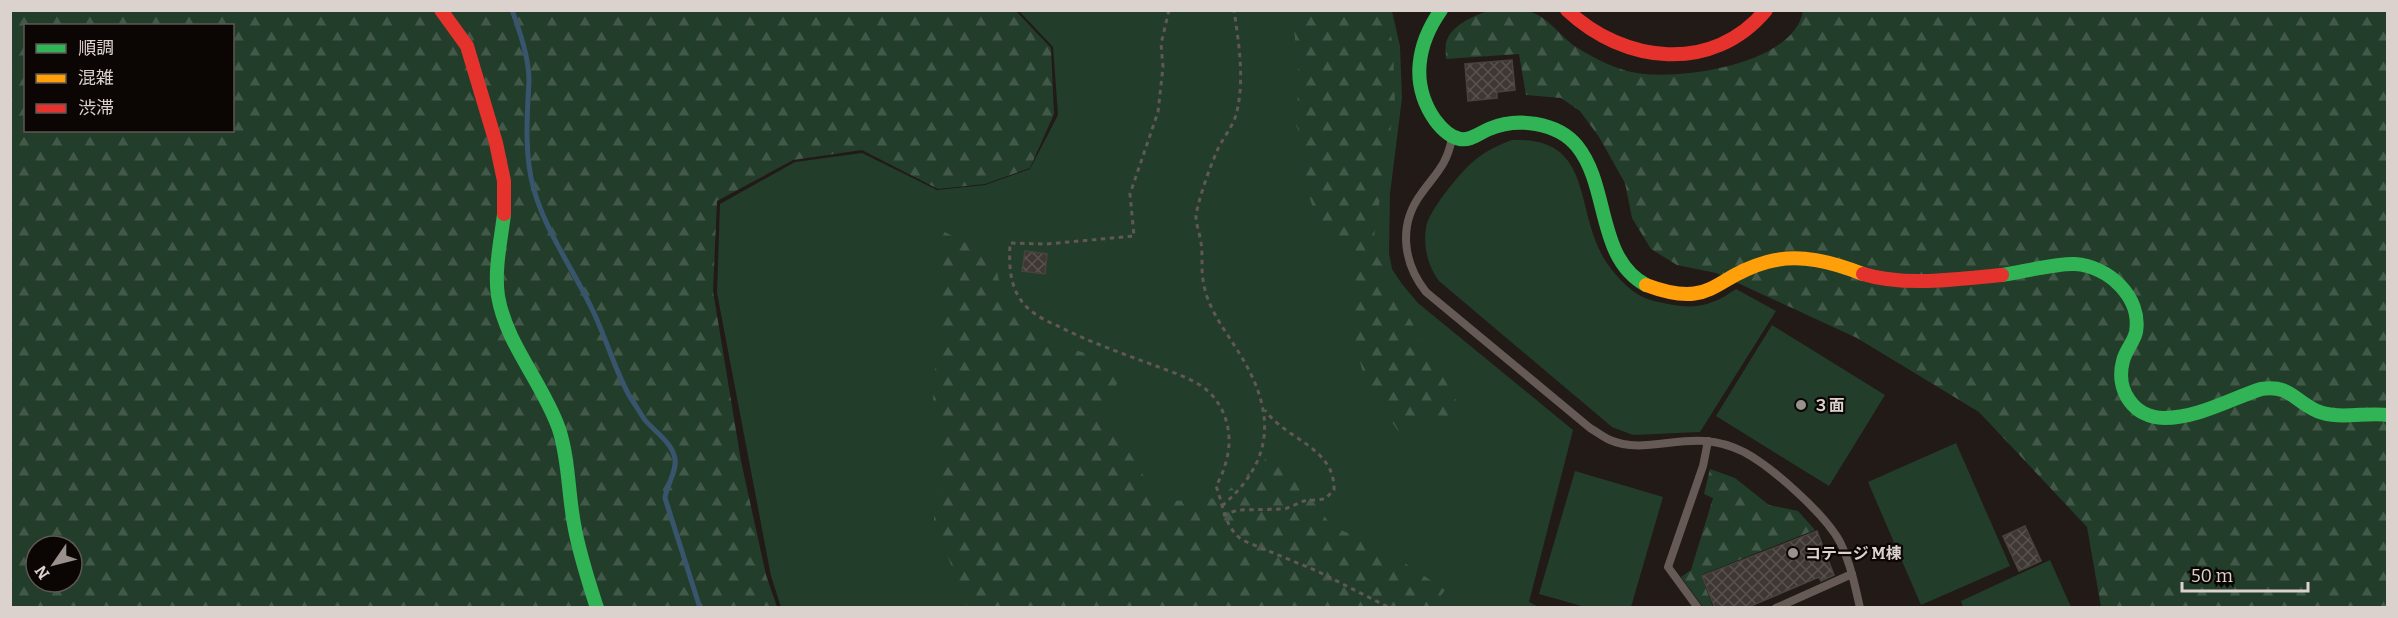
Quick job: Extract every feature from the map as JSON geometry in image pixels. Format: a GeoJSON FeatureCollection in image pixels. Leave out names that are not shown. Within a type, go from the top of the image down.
{"type":"FeatureCollection","features":[{"type":"Feature","properties":{"kind":"street"},"geometry":{"type":"LineString","coordinates":[[441,10],[467,46],[496,143],[504,181],[505,206],[498,296],[505,321],[558,427],[565,452],[573,524],[597,608]]}},
{"type":"Feature","properties":{"kind":"street"},"geometry":{"type":"LineString","coordinates":[[1441,10],[1432,21],[1422,43],[1418,67],[1419,83],[1431,113],[1452,137],[1458,139],[1470,139],[1500,125],[1520,122],[1540,124],[1564,135],[1575,144],[1590,165],[1609,237],[1617,257],[1639,280],[1669,294],[1690,295],[1711,291],[1757,265],[1782,259],[1829,262],[1856,273],[1886,279],[1967,279],[2074,264],[2086,265],[2099,269],[2115,280],[2133,307],[2136,331],[2121,365],[2120,377],[2122,390],[2128,400],[2137,410],[2148,416],[2172,419],[2270,388],[2289,391],[2323,412],[2388,415]]}},
{"type":"Feature","properties":{"kind":"street"},"geometry":{"type":"LineString","coordinates":[[1567,10],[1609,41],[1635,50],[1663,54],[1698,51],[1730,40],[1752,27],[1766,10]]}},
{"type":"Feature","properties":{"kind":"lane"},"geometry":{"type":"LineString","coordinates":[[1452,137],[1443,167],[1422,193],[1408,221],[1406,236],[1408,258],[1417,280],[1426,292],[1590,428],[1611,441],[1646,445],[1695,440],[1708,441],[1721,443],[1746,453],[1809,503],[1833,531],[1852,574],[1860,608]]}},
{"type":"Feature","properties":{"kind":"lane"},"geometry":{"type":"LineString","coordinates":[[1698,608],[1668,567],[1703,466],[1708,441]]}},
{"type":"Feature","properties":{"kind":"lane"},"geometry":{"type":"LineString","coordinates":[[1776,608],[1852,574]]}},
{"type":"Feature","properties":{"kind":"path"},"geometry":{"type":"LineString","coordinates":[[1168,10],[1161,44],[1162,67],[1158,112],[1130,194],[1134,236],[1047,244],[1010,243],[1010,274],[1017,294],[1022,303],[1038,316],[1077,337],[1190,380],[1209,392],[1224,413],[1228,425],[1228,453],[1221,478],[1216,486],[1223,515],[1234,534],[1242,540],[1317,571],[1390,608]]}},
{"type":"Feature","properties":{"kind":"path"},"geometry":{"type":"LineString","coordinates":[[1222,506],[1242,487],[1257,465],[1265,432],[1265,414],[1243,358],[1207,300],[1202,278],[1201,240],[1196,219],[1211,167],[1235,117],[1238,104],[1239,64],[1234,10]]}},
{"type":"Feature","properties":{"kind":"path"},"geometry":{"type":"LineString","coordinates":[[1223,515],[1238,510],[1285,509],[1304,501],[1325,499],[1334,490],[1332,471],[1322,456],[1273,421],[1262,406]]}},
{"type":"Feature","properties":{"kind":"path"},"geometry":{"type":"LineString","coordinates":[[1521,608],[1529,608]]}},
{"type":"Feature","properties":{"kind":"green space"},"geometry":{"type":"Polygon","coordinates":[[[1517,10],[1533,13],[1545,20],[1573,45],[1606,63],[1627,71],[1672,74],[1700,72],[1755,57],[1778,45],[1795,30],[1803,11],[2387,11],[2387,607],[2101,607],[2087,527],[1979,412],[1857,338],[1716,273],[1677,265],[1651,249],[1632,218],[1625,183],[1599,137],[1580,111],[1561,98],[1526,95],[1519,54],[1446,59],[1446,43],[1452,31],[1470,18],[1489,11],[1517,10]]]}},
{"type":"Feature","properties":{"kind":"green space"},"geometry":{"type":"Polygon","coordinates":[[[10,11],[1016,11],[1051,48],[1054,114],[1030,168],[985,184],[938,189],[862,150],[793,160],[717,201],[713,291],[741,461],[766,575],[777,607],[11,607],[10,11]]]}},
{"type":"Feature","properties":{"kind":"green space"},"geometry":{"type":"Polygon","coordinates":[[[1019,11],[1392,11],[1400,46],[1402,98],[1390,194],[1389,253],[1392,269],[1418,303],[1573,430],[1529,602],[1539,607],[781,607],[771,576],[717,293],[720,204],[795,162],[862,153],[937,190],[985,185],[1030,169],[1058,115],[1053,47],[1019,11]]]}},
{"type":"Feature","properties":{"kind":"green space"},"geometry":{"type":"Polygon","coordinates":[[[1292,11],[1386,11],[1393,46],[1395,102],[1374,236],[1389,282],[1464,414],[1413,425],[1404,440],[1365,381],[1352,331],[1349,253],[1321,233],[1305,183],[1305,144],[1296,125],[1299,75],[1292,11]]]}},
{"type":"Feature","properties":{"kind":"green space"},"geometry":{"type":"Polygon","coordinates":[[[1512,140],[1537,142],[1556,149],[1568,161],[1576,176],[1601,253],[1620,279],[1639,295],[1650,300],[1678,306],[1696,306],[1720,299],[1736,289],[1776,311],[1700,432],[1633,435],[1612,427],[1439,281],[1435,275],[1429,263],[1425,241],[1426,228],[1433,212],[1446,191],[1469,165],[1488,151],[1512,140]]]}},
{"type":"Feature","properties":{"kind":"green space"},"geometry":{"type":"Polygon","coordinates":[[[937,228],[972,246],[990,244],[1005,300],[1018,319],[1029,329],[1072,349],[1116,361],[1123,373],[1114,389],[1106,415],[1160,502],[1219,498],[1268,457],[1291,473],[1332,526],[1387,551],[1445,590],[1433,607],[967,607],[934,526],[934,499],[939,479],[942,445],[933,400],[940,298],[937,228]]]}},
{"type":"Feature","properties":{"kind":"green space","name":"３面"},"geometry":{"type":"Polygon","coordinates":[[[1772,325],[1885,395],[1829,486],[1716,416],[1772,325]]]}},
{"type":"Feature","properties":{"kind":"green space"},"geometry":{"type":"Polygon","coordinates":[[[1956,443],[2010,566],[1921,605],[1868,482],[1956,443]]]}},
{"type":"Feature","properties":{"kind":"green space"},"geometry":{"type":"Polygon","coordinates":[[[1710,469],[1735,478],[1769,505],[1798,511],[1815,530],[1701,575],[1713,607],[1703,607],[1681,577],[1691,570],[1713,498],[1704,494],[1710,469]]]}},
{"type":"Feature","properties":{"kind":"green space"},"geometry":{"type":"Polygon","coordinates":[[[1575,471],[1663,497],[1631,607],[1585,607],[1539,594],[1575,471]]]}},
{"type":"Feature","properties":{"kind":"green space"},"geometry":{"type":"Polygon","coordinates":[[[2050,560],[2071,607],[1963,607],[1961,601],[2050,560]]]}},
{"type":"Feature","properties":{"kind":"building"},"geometry":{"type":"Polygon","coordinates":[[[1512,60],[1515,90],[1497,92],[1497,98],[1468,101],[1465,64],[1512,60]]]}},
{"type":"Feature","properties":{"kind":"building"},"geometry":{"type":"Polygon","coordinates":[[[1025,251],[1047,254],[1045,274],[1022,271],[1025,251]]]}},
{"type":"Feature","properties":{"kind":"building"},"geometry":{"type":"Polygon","coordinates":[[[2025,526],[2041,561],[2019,571],[2003,536],[2025,526]]]}},
{"type":"Feature","properties":{"kind":"building","name":"コテージ M棟"},"geometry":{"type":"Polygon","coordinates":[[[1817,531],[1834,575],[1821,581],[1819,577],[1746,608],[1715,608],[1702,576],[1817,531]]]}},
{"type":"Feature","properties":{"kind":"waterway"},"geometry":{"type":"LineString","coordinates":[[512,10],[529,72],[527,149],[531,177],[539,206],[585,294],[624,386],[645,420],[667,442],[673,453],[675,464],[665,498],[700,608]]}},
{"type":"Feature","properties":{"kind":"traffic: fast"},"geometry":{"type":"LineString","coordinates":[[1441,10],[1426,36],[1420,64],[1422,92],[1435,120],[1449,134],[1460,139],[1471,138],[1489,129],[1512,123],[1548,127],[1569,138],[1577,146],[1595,181],[1611,240],[1619,258],[1630,273],[1646,285]]}},
{"type":"Feature","properties":{"kind":"traffic: fast"},"geometry":{"type":"LineString","coordinates":[[504,214],[497,265],[498,296],[502,314],[559,429],[565,452],[576,535],[597,608]]}},
{"type":"Feature","properties":{"kind":"traffic: fast"},"geometry":{"type":"LineString","coordinates":[[2002,275],[2049,266],[2075,264],[2099,271],[2120,286],[2134,307],[2136,319],[2135,336],[2123,361],[2122,382],[2129,400],[2136,408],[2153,417],[2189,415],[2261,389],[2271,388],[2286,391],[2309,407],[2325,414],[2388,415]]}},
{"type":"Feature","properties":{"kind":"traffic: slow"},"geometry":{"type":"LineString","coordinates":[[1646,285],[1668,292],[1699,293],[1749,268],[1779,259],[1792,258],[1816,260],[1863,274]]}},
{"type":"Feature","properties":{"kind":"traffic: jam"},"geometry":{"type":"LineString","coordinates":[[441,10],[467,46],[496,143],[504,181],[504,214]]}},
{"type":"Feature","properties":{"kind":"traffic: jam"},"geometry":{"type":"LineString","coordinates":[[1567,10],[1590,28],[1615,42],[1641,51],[1668,54],[1695,52],[1721,45],[1745,31],[1766,10]]}},
{"type":"Feature","properties":{"kind":"traffic: jam"},"geometry":{"type":"LineString","coordinates":[[1863,274],[1914,281],[2002,275]]}},
{"type":"Feature","properties":{"kind":"place","name":"３面"},"geometry":{"type":"Point","coordinates":[1801,405]}},
{"type":"Feature","properties":{"kind":"place","name":"コテージ M棟"},"geometry":{"type":"Point","coordinates":[1793,553]}}]}
